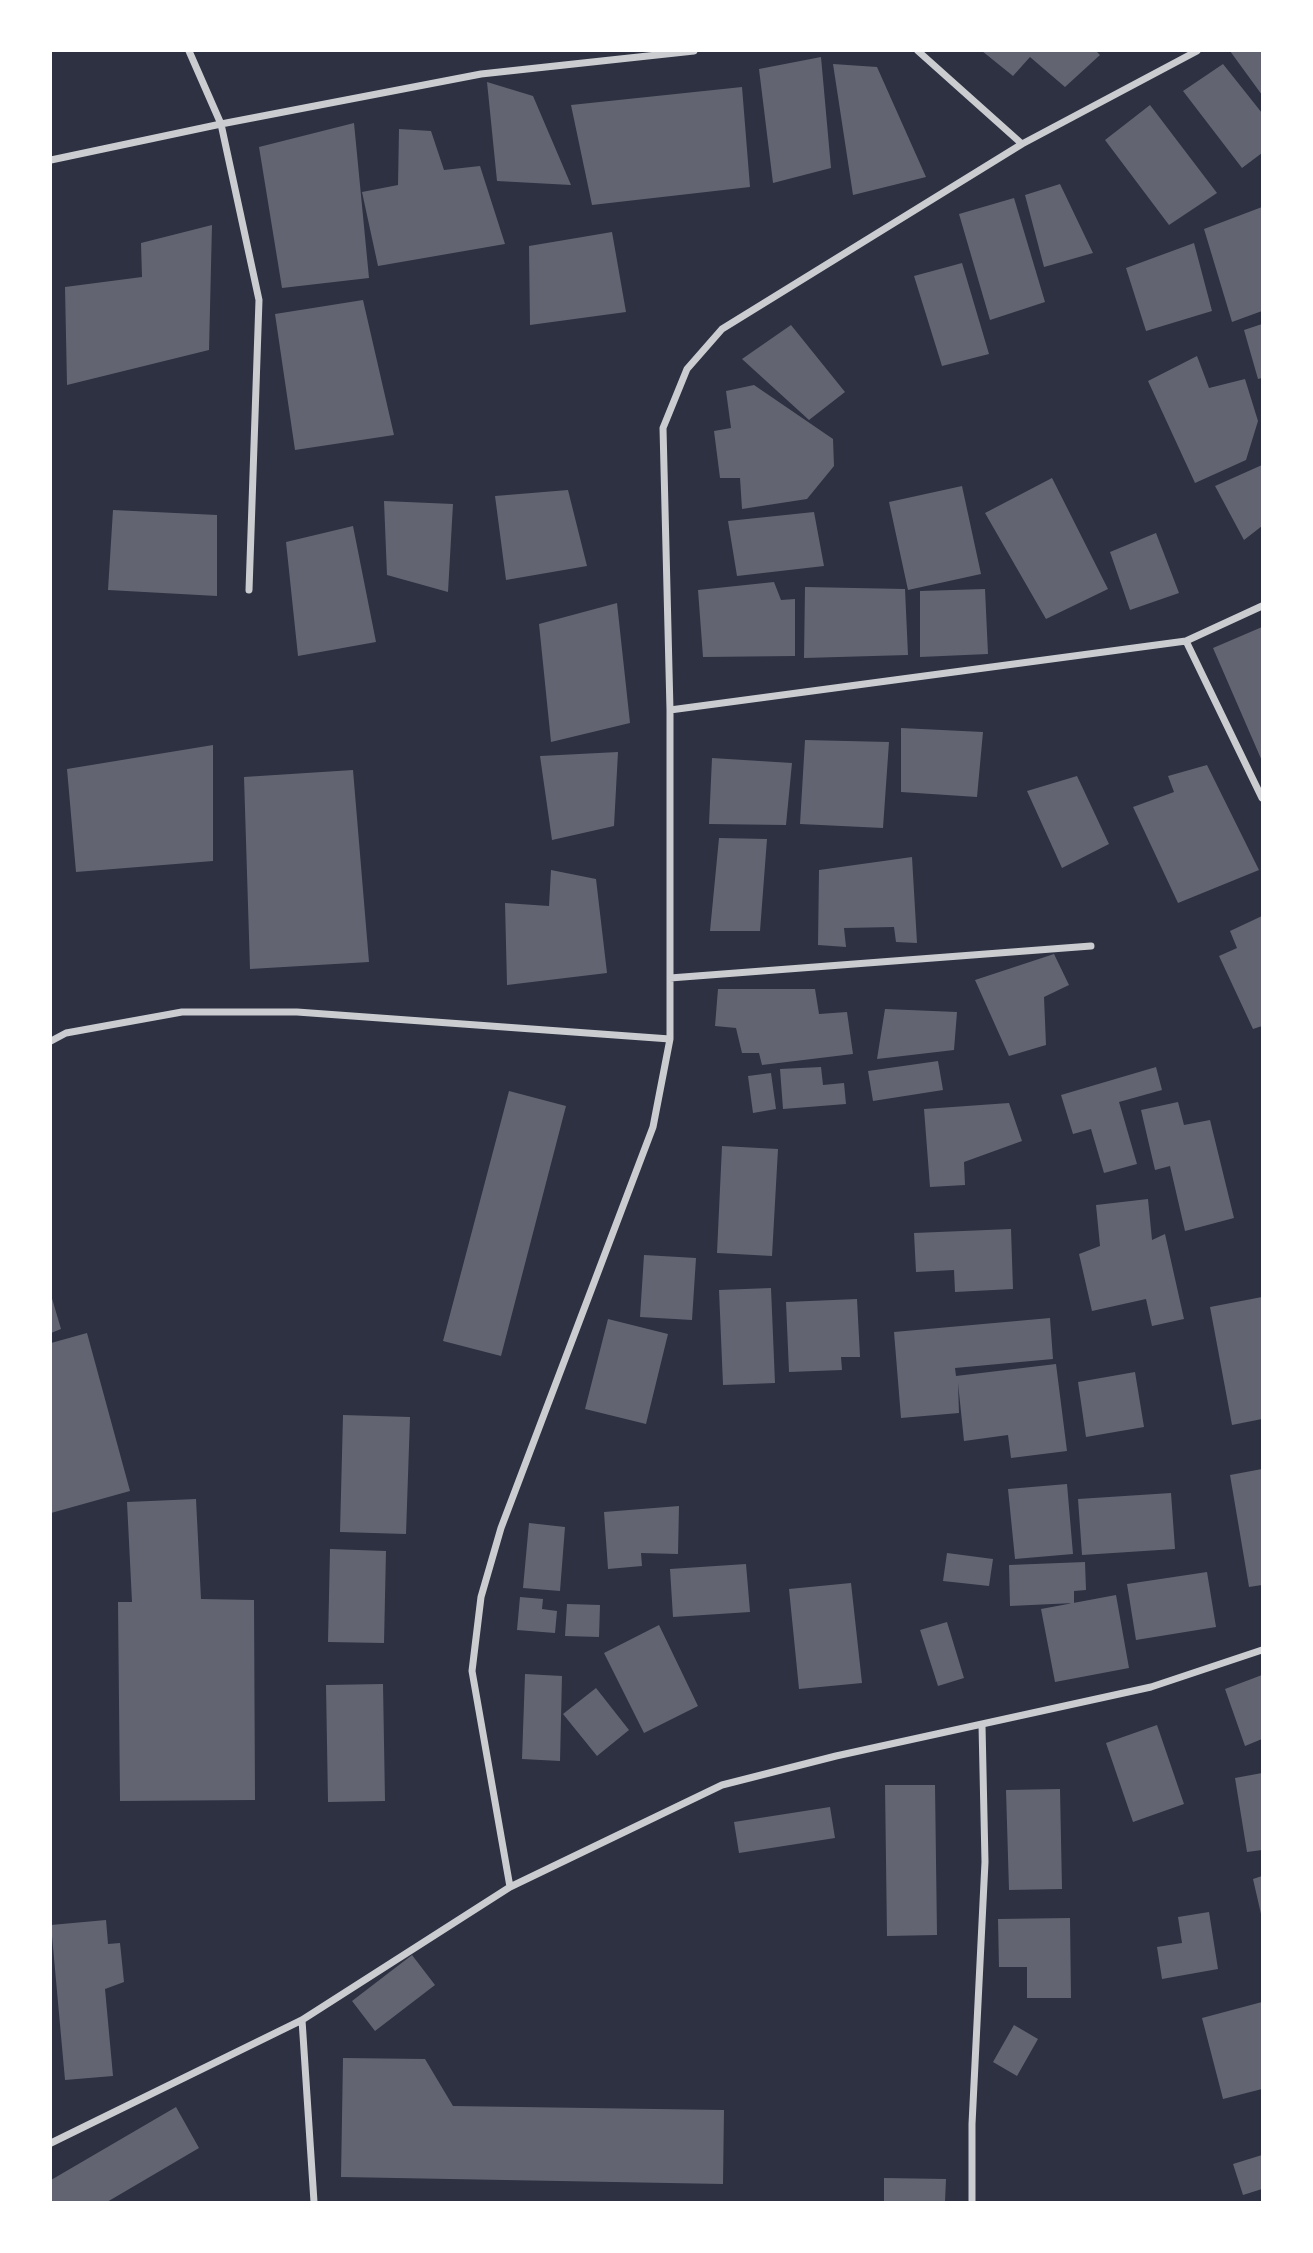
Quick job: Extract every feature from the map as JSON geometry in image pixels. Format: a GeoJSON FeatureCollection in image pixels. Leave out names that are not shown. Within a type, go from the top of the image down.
{"type":"FeatureCollection","features":[{"type":"Feature","properties":{"kind":"street"},"geometry":{"type":"LineString","coordinates":[[189,51],[221,124],[259,300],[249,590]]}},
{"type":"Feature","properties":{"kind":"street"},"geometry":{"type":"LineString","coordinates":[[51,160],[481,74],[694,51]]}},
{"type":"Feature","properties":{"kind":"street"},"geometry":{"type":"LineString","coordinates":[[918,51],[1021,144]]}},
{"type":"Feature","properties":{"kind":"street"},"geometry":{"type":"LineString","coordinates":[[510,1886],[472,1671],[481,1597],[501,1528],[653,1127],[670,1039],[670,710],[663,428],[687,369],[722,329],[1021,144],[1197,51]]}},
{"type":"Feature","properties":{"kind":"street"},"geometry":{"type":"LineString","coordinates":[[670,710],[1186,641],[1262,606]]}},
{"type":"Feature","properties":{"kind":"street"},"geometry":{"type":"LineString","coordinates":[[1186,641],[1262,798]]}},
{"type":"Feature","properties":{"kind":"street"},"geometry":{"type":"LineString","coordinates":[[670,978],[1091,946]]}},
{"type":"Feature","properties":{"kind":"street"},"geometry":{"type":"LineString","coordinates":[[51,1041],[66,1033],[182,1012],[297,1012],[670,1039]]}},
{"type":"Feature","properties":{"kind":"street"},"geometry":{"type":"LineString","coordinates":[[51,2143],[302,2020],[510,1886],[722,1785],[836,1756],[1151,1687],[1262,1650]]}},
{"type":"Feature","properties":{"kind":"street"},"geometry":{"type":"LineString","coordinates":[[972,2202],[972,2124],[985,1862],[982,1725]]}},
{"type":"Feature","properties":{"kind":"street"},"geometry":{"type":"LineString","coordinates":[[302,2020],[314,2202]]}},
{"type":"Feature","properties":{"kind":"building"},"geometry":{"type":"Polygon","coordinates":[[[982,51],[1096,51],[1100,55],[1065,87],[1030,57],[1013,76],[982,51]]]}},
{"type":"Feature","properties":{"kind":"building"},"geometry":{"type":"Polygon","coordinates":[[[1230,51],[1262,51],[1262,95],[1230,51]]]}},
{"type":"Feature","properties":{"kind":"building"},"geometry":{"type":"Polygon","coordinates":[[[821,57],[831,168],[773,183],[759,69],[821,57]]]}},
{"type":"Feature","properties":{"kind":"building"},"geometry":{"type":"Polygon","coordinates":[[[833,64],[877,67],[926,177],[853,195],[833,64]]]}},
{"type":"Feature","properties":{"kind":"building"},"geometry":{"type":"Polygon","coordinates":[[[1223,64],[1262,113],[1262,153],[1242,168],[1183,91],[1223,64]]]}},
{"type":"Feature","properties":{"kind":"building"},"geometry":{"type":"Polygon","coordinates":[[[487,82],[533,96],[571,185],[497,181],[487,82]]]}},
{"type":"Feature","properties":{"kind":"building"},"geometry":{"type":"Polygon","coordinates":[[[742,87],[750,187],[592,205],[571,105],[742,87]]]}},
{"type":"Feature","properties":{"kind":"building"},"geometry":{"type":"Polygon","coordinates":[[[1150,105],[1217,193],[1169,225],[1105,140],[1150,105]]]}},
{"type":"Feature","properties":{"kind":"building"},"geometry":{"type":"Polygon","coordinates":[[[354,123],[369,278],[282,288],[259,147],[354,123]]]}},
{"type":"Feature","properties":{"kind":"building"},"geometry":{"type":"Polygon","coordinates":[[[399,129],[431,131],[444,170],[480,166],[505,244],[378,266],[362,192],[398,185],[399,129]]]}},
{"type":"Feature","properties":{"kind":"building"},"geometry":{"type":"Polygon","coordinates":[[[1060,184],[1093,253],[1044,267],[1025,195],[1060,184]]]}},
{"type":"Feature","properties":{"kind":"building"},"geometry":{"type":"Polygon","coordinates":[[[1014,198],[1045,302],[990,320],[959,214],[1014,198]]]}},
{"type":"Feature","properties":{"kind":"building"},"geometry":{"type":"Polygon","coordinates":[[[1262,207],[1262,311],[1232,322],[1204,229],[1262,207]]]}},
{"type":"Feature","properties":{"kind":"building"},"geometry":{"type":"Polygon","coordinates":[[[212,225],[209,350],[67,385],[65,287],[142,277],[141,243],[212,225]]]}},
{"type":"Feature","properties":{"kind":"building"},"geometry":{"type":"Polygon","coordinates":[[[612,232],[626,312],[530,325],[529,246],[612,232]]]}},
{"type":"Feature","properties":{"kind":"building"},"geometry":{"type":"Polygon","coordinates":[[[1194,243],[1212,311],[1146,331],[1126,268],[1194,243]]]}},
{"type":"Feature","properties":{"kind":"building"},"geometry":{"type":"Polygon","coordinates":[[[962,263],[989,354],[942,366],[914,276],[962,263]]]}},
{"type":"Feature","properties":{"kind":"building"},"geometry":{"type":"Polygon","coordinates":[[[363,300],[394,435],[295,450],[275,314],[363,300]]]}},
{"type":"Feature","properties":{"kind":"building"},"geometry":{"type":"Polygon","coordinates":[[[1262,324],[1262,378],[1258,379],[1244,330],[1262,324]]]}},
{"type":"Feature","properties":{"kind":"building"},"geometry":{"type":"Polygon","coordinates":[[[791,325],[845,392],[809,420],[742,359],[791,325]]]}},
{"type":"Feature","properties":{"kind":"building"},"geometry":{"type":"Polygon","coordinates":[[[1197,356],[1209,388],[1245,379],[1258,421],[1246,460],[1195,483],[1148,381],[1197,356]]]}},
{"type":"Feature","properties":{"kind":"building"},"geometry":{"type":"Polygon","coordinates":[[[754,385],[833,439],[834,466],[807,499],[742,509],[740,478],[720,478],[714,431],[731,428],[726,391],[754,385]]]}},
{"type":"Feature","properties":{"kind":"building"},"geometry":{"type":"Polygon","coordinates":[[[1262,465],[1262,526],[1244,540],[1215,486],[1262,465]]]}},
{"type":"Feature","properties":{"kind":"building"},"geometry":{"type":"Polygon","coordinates":[[[1052,478],[1108,589],[1046,619],[985,513],[1052,478]]]}},
{"type":"Feature","properties":{"kind":"building"},"geometry":{"type":"Polygon","coordinates":[[[962,486],[981,574],[908,590],[889,502],[962,486]]]}},
{"type":"Feature","properties":{"kind":"building"},"geometry":{"type":"Polygon","coordinates":[[[568,490],[587,566],[506,580],[495,496],[568,490]]]}},
{"type":"Feature","properties":{"kind":"building"},"geometry":{"type":"Polygon","coordinates":[[[384,501],[453,504],[448,592],[387,575],[384,501]]]}},
{"type":"Feature","properties":{"kind":"building"},"geometry":{"type":"Polygon","coordinates":[[[113,510],[217,515],[217,596],[108,590],[113,510]]]}},
{"type":"Feature","properties":{"kind":"building"},"geometry":{"type":"Polygon","coordinates":[[[814,512],[824,566],[737,576],[728,521],[814,512]]]}},
{"type":"Feature","properties":{"kind":"building"},"geometry":{"type":"Polygon","coordinates":[[[353,526],[376,642],[298,656],[286,542],[353,526]]]}},
{"type":"Feature","properties":{"kind":"building"},"geometry":{"type":"Polygon","coordinates":[[[1156,533],[1179,593],[1130,610],[1110,552],[1156,533]]]}},
{"type":"Feature","properties":{"kind":"building"},"geometry":{"type":"Polygon","coordinates":[[[774,582],[781,600],[795,599],[795,656],[703,657],[698,590],[774,582]]]}},
{"type":"Feature","properties":{"kind":"building"},"geometry":{"type":"Polygon","coordinates":[[[805,587],[905,589],[908,655],[804,658],[805,587]]]}},
{"type":"Feature","properties":{"kind":"building"},"geometry":{"type":"Polygon","coordinates":[[[985,589],[988,654],[920,657],[920,591],[985,589]]]}},
{"type":"Feature","properties":{"kind":"building"},"geometry":{"type":"Polygon","coordinates":[[[617,603],[630,723],[551,742],[539,624],[617,603]]]}},
{"type":"Feature","properties":{"kind":"building"},"geometry":{"type":"Polygon","coordinates":[[[1262,627],[1262,761],[1213,648],[1262,627]]]}},
{"type":"Feature","properties":{"kind":"building"},"geometry":{"type":"Polygon","coordinates":[[[901,728],[983,732],[977,797],[901,792],[901,728]]]}},
{"type":"Feature","properties":{"kind":"building"},"geometry":{"type":"Polygon","coordinates":[[[805,740],[889,742],[883,828],[800,824],[805,740]]]}},
{"type":"Feature","properties":{"kind":"building"},"geometry":{"type":"Polygon","coordinates":[[[213,745],[213,861],[76,872],[67,769],[213,745]]]}},
{"type":"Feature","properties":{"kind":"building"},"geometry":{"type":"Polygon","coordinates":[[[618,752],[614,826],[552,840],[540,756],[618,752]]]}},
{"type":"Feature","properties":{"kind":"building"},"geometry":{"type":"Polygon","coordinates":[[[712,758],[792,763],[786,825],[709,824],[712,758]]]}},
{"type":"Feature","properties":{"kind":"building"},"geometry":{"type":"Polygon","coordinates":[[[1207,765],[1259,870],[1178,903],[1133,807],[1174,792],[1168,776],[1207,765]]]}},
{"type":"Feature","properties":{"kind":"building"},"geometry":{"type":"Polygon","coordinates":[[[353,770],[369,962],[250,969],[244,777],[353,770]]]}},
{"type":"Feature","properties":{"kind":"building"},"geometry":{"type":"Polygon","coordinates":[[[1077,776],[1109,844],[1062,868],[1027,791],[1077,776]]]}},
{"type":"Feature","properties":{"kind":"building"},"geometry":{"type":"Polygon","coordinates":[[[719,838],[767,839],[760,931],[710,931],[719,838]]]}},
{"type":"Feature","properties":{"kind":"building"},"geometry":{"type":"Polygon","coordinates":[[[912,857],[917,943],[896,942],[894,927],[844,928],[846,947],[818,945],[819,870],[912,857]]]}},
{"type":"Feature","properties":{"kind":"building"},"geometry":{"type":"Polygon","coordinates":[[[551,870],[596,879],[607,973],[507,985],[505,903],[549,906],[551,870]]]}},
{"type":"Feature","properties":{"kind":"building"},"geometry":{"type":"Polygon","coordinates":[[[1262,916],[1262,1026],[1253,1029],[1219,956],[1237,948],[1230,931],[1262,916]]]}},
{"type":"Feature","properties":{"kind":"building"},"geometry":{"type":"Polygon","coordinates":[[[1054,954],[1069,985],[1044,997],[1046,1045],[1009,1056],[975,980],[1054,954]]]}},
{"type":"Feature","properties":{"kind":"building"},"geometry":{"type":"Polygon","coordinates":[[[718,989],[815,989],[819,1014],[847,1012],[853,1054],[762,1065],[759,1053],[742,1053],[736,1028],[715,1026],[718,989]]]}},
{"type":"Feature","properties":{"kind":"building"},"geometry":{"type":"Polygon","coordinates":[[[885,1009],[957,1012],[954,1050],[877,1059],[885,1009]]]}},
{"type":"Feature","properties":{"kind":"building"},"geometry":{"type":"Polygon","coordinates":[[[938,1061],[943,1090],[873,1101],[868,1071],[938,1061]]]}},
{"type":"Feature","properties":{"kind":"building"},"geometry":{"type":"Polygon","coordinates":[[[821,1067],[823,1085],[844,1083],[846,1104],[783,1109],[780,1069],[821,1067]]]}},
{"type":"Feature","properties":{"kind":"building"},"geometry":{"type":"Polygon","coordinates":[[[1156,1067],[1162,1090],[1119,1102],[1137,1164],[1104,1173],[1091,1129],[1073,1134],[1061,1095],[1156,1067]]]}},
{"type":"Feature","properties":{"kind":"building"},"geometry":{"type":"Polygon","coordinates":[[[771,1073],[776,1109],[753,1113],[748,1076],[771,1073]]]}},
{"type":"Feature","properties":{"kind":"building"},"geometry":{"type":"Polygon","coordinates":[[[509,1091],[566,1106],[501,1356],[443,1341],[509,1091]]]}},
{"type":"Feature","properties":{"kind":"building"},"geometry":{"type":"Polygon","coordinates":[[[1178,1102],[1184,1125],[1210,1120],[1234,1218],[1185,1231],[1170,1166],[1155,1170],[1141,1110],[1178,1102]]]}},
{"type":"Feature","properties":{"kind":"building"},"geometry":{"type":"Polygon","coordinates":[[[1009,1103],[1022,1141],[964,1162],[965,1185],[930,1187],[924,1109],[1009,1103]]]}},
{"type":"Feature","properties":{"kind":"building"},"geometry":{"type":"Polygon","coordinates":[[[722,1146],[778,1149],[772,1256],[717,1253],[722,1146]]]}},
{"type":"Feature","properties":{"kind":"building"},"geometry":{"type":"Polygon","coordinates":[[[1148,1199],[1152,1240],[1165,1234],[1184,1319],[1152,1326],[1146,1299],[1092,1311],[1079,1254],[1100,1246],[1096,1205],[1148,1199]]]}},
{"type":"Feature","properties":{"kind":"building"},"geometry":{"type":"Polygon","coordinates":[[[1011,1229],[1013,1289],[955,1292],[954,1270],[916,1272],[914,1233],[1011,1229]]]}},
{"type":"Feature","properties":{"kind":"building"},"geometry":{"type":"Polygon","coordinates":[[[644,1255],[696,1258],[692,1320],[640,1317],[644,1255]]]}},
{"type":"Feature","properties":{"kind":"building"},"geometry":{"type":"Polygon","coordinates":[[[771,1288],[775,1383],[723,1385],[719,1290],[771,1288]]]}},
{"type":"Feature","properties":{"kind":"building"},"geometry":{"type":"Polygon","coordinates":[[[51,1295],[61,1329],[51,1333],[51,1295]]]}},
{"type":"Feature","properties":{"kind":"building"},"geometry":{"type":"Polygon","coordinates":[[[1262,1297],[1262,1419],[1232,1425],[1210,1307],[1262,1297]]]}},
{"type":"Feature","properties":{"kind":"building"},"geometry":{"type":"Polygon","coordinates":[[[857,1299],[860,1357],[841,1357],[842,1370],[789,1372],[786,1302],[857,1299]]]}},
{"type":"Feature","properties":{"kind":"building"},"geometry":{"type":"Polygon","coordinates":[[[1050,1318],[1053,1359],[955,1368],[956,1376],[1056,1364],[1067,1451],[1011,1458],[1008,1435],[964,1441],[958,1383],[959,1413],[901,1418],[894,1332],[1050,1318]]]}},
{"type":"Feature","properties":{"kind":"building"},"geometry":{"type":"Polygon","coordinates":[[[608,1319],[668,1334],[646,1424],[585,1409],[608,1319]]]}},
{"type":"Feature","properties":{"kind":"building"},"geometry":{"type":"Polygon","coordinates":[[[87,1333],[130,1491],[51,1513],[51,1343],[87,1333]]]}},
{"type":"Feature","properties":{"kind":"building"},"geometry":{"type":"Polygon","coordinates":[[[1135,1372],[1144,1427],[1086,1437],[1078,1382],[1135,1372]]]}},
{"type":"Feature","properties":{"kind":"building"},"geometry":{"type":"Polygon","coordinates":[[[343,1415],[410,1417],[406,1534],[340,1532],[343,1415]]]}},
{"type":"Feature","properties":{"kind":"building"},"geometry":{"type":"Polygon","coordinates":[[[1262,1469],[1262,1585],[1249,1587],[1230,1475],[1262,1469]]]}},
{"type":"Feature","properties":{"kind":"building"},"geometry":{"type":"Polygon","coordinates":[[[1067,1484],[1073,1554],[1015,1559],[1008,1489],[1067,1484]]]}},
{"type":"Feature","properties":{"kind":"building"},"geometry":{"type":"Polygon","coordinates":[[[1171,1493],[1175,1549],[1082,1555],[1078,1499],[1171,1493]]]}},
{"type":"Feature","properties":{"kind":"building"},"geometry":{"type":"Polygon","coordinates":[[[196,1499],[201,1599],[254,1600],[255,1800],[120,1801],[118,1602],[132,1602],[127,1502],[196,1499]]]}},
{"type":"Feature","properties":{"kind":"building"},"geometry":{"type":"Polygon","coordinates":[[[679,1506],[678,1554],[641,1553],[642,1566],[608,1569],[604,1512],[679,1506]]]}},
{"type":"Feature","properties":{"kind":"building"},"geometry":{"type":"Polygon","coordinates":[[[529,1523],[565,1527],[560,1591],[523,1588],[529,1523]]]}},
{"type":"Feature","properties":{"kind":"building"},"geometry":{"type":"Polygon","coordinates":[[[330,1549],[386,1551],[384,1643],[328,1642],[330,1549]]]}},
{"type":"Feature","properties":{"kind":"building"},"geometry":{"type":"Polygon","coordinates":[[[947,1553],[993,1559],[989,1586],[943,1581],[947,1553]]]}},
{"type":"Feature","properties":{"kind":"building"},"geometry":{"type":"Polygon","coordinates":[[[1085,1562],[1086,1590],[1074,1591],[1074,1603],[1010,1606],[1009,1565],[1085,1562]]]}},
{"type":"Feature","properties":{"kind":"building"},"geometry":{"type":"Polygon","coordinates":[[[746,1564],[750,1612],[673,1617],[670,1569],[746,1564]]]}},
{"type":"Feature","properties":{"kind":"building"},"geometry":{"type":"Polygon","coordinates":[[[1207,1572],[1216,1627],[1136,1640],[1127,1584],[1207,1572]]]}},
{"type":"Feature","properties":{"kind":"building"},"geometry":{"type":"Polygon","coordinates":[[[851,1583],[862,1683],[799,1689],[789,1589],[851,1583]]]}},
{"type":"Feature","properties":{"kind":"building"},"geometry":{"type":"Polygon","coordinates":[[[1116,1595],[1129,1668],[1055,1682],[1041,1609],[1116,1595]]]}},
{"type":"Feature","properties":{"kind":"building"},"geometry":{"type":"Polygon","coordinates":[[[520,1597],[543,1599],[542,1609],[557,1611],[555,1633],[517,1630],[520,1597]]]}},
{"type":"Feature","properties":{"kind":"building"},"geometry":{"type":"Polygon","coordinates":[[[567,1604],[600,1605],[599,1637],[565,1636],[567,1604]]]}},
{"type":"Feature","properties":{"kind":"building"},"geometry":{"type":"Polygon","coordinates":[[[947,1622],[964,1678],[938,1686],[920,1630],[947,1622]]]}},
{"type":"Feature","properties":{"kind":"building"},"geometry":{"type":"Polygon","coordinates":[[[659,1625],[698,1706],[644,1733],[604,1653],[659,1625]]]}},
{"type":"Feature","properties":{"kind":"building"},"geometry":{"type":"Polygon","coordinates":[[[525,1674],[562,1676],[560,1761],[522,1759],[525,1674]]]}},
{"type":"Feature","properties":{"kind":"building"},"geometry":{"type":"Polygon","coordinates":[[[1262,1675],[1262,1739],[1245,1746],[1225,1689],[1262,1675]]]}},
{"type":"Feature","properties":{"kind":"building"},"geometry":{"type":"Polygon","coordinates":[[[383,1684],[385,1801],[328,1802],[326,1685],[383,1684]]]}},
{"type":"Feature","properties":{"kind":"building"},"geometry":{"type":"Polygon","coordinates":[[[596,1688],[629,1730],[597,1756],[563,1714],[596,1688]]]}},
{"type":"Feature","properties":{"kind":"building"},"geometry":{"type":"Polygon","coordinates":[[[1157,1725],[1184,1804],[1133,1822],[1106,1743],[1157,1725]]]}},
{"type":"Feature","properties":{"kind":"building"},"geometry":{"type":"Polygon","coordinates":[[[1262,1773],[1262,1850],[1247,1852],[1235,1778],[1262,1773]]]}},
{"type":"Feature","properties":{"kind":"building"},"geometry":{"type":"Polygon","coordinates":[[[885,1785],[935,1785],[937,1935],[887,1936],[885,1785]]]}},
{"type":"Feature","properties":{"kind":"building"},"geometry":{"type":"Polygon","coordinates":[[[1060,1789],[1062,1889],[1009,1890],[1006,1790],[1060,1789]]]}},
{"type":"Feature","properties":{"kind":"building"},"geometry":{"type":"Polygon","coordinates":[[[830,1807],[835,1838],[739,1853],[734,1822],[830,1807]]]}},
{"type":"Feature","properties":{"kind":"building"},"geometry":{"type":"Polygon","coordinates":[[[1262,1876],[1262,1913],[1261,1914],[1253,1879],[1262,1876]]]}},
{"type":"Feature","properties":{"kind":"building"},"geometry":{"type":"Polygon","coordinates":[[[1209,1912],[1218,1969],[1162,1979],[1157,1947],[1182,1943],[1178,1917],[1209,1912]]]}},
{"type":"Feature","properties":{"kind":"building"},"geometry":{"type":"Polygon","coordinates":[[[1070,1918],[1071,1998],[1027,1998],[1027,1967],[999,1967],[998,1919],[1070,1918]]]}},
{"type":"Feature","properties":{"kind":"building"},"geometry":{"type":"Polygon","coordinates":[[[106,1920],[108,1944],[120,1943],[124,1982],[105,1989],[113,2076],[65,2080],[51,1925],[106,1920]]]}},
{"type":"Feature","properties":{"kind":"building"},"geometry":{"type":"Polygon","coordinates":[[[412,1955],[435,1985],[375,2031],[352,2001],[412,1955]]]}},
{"type":"Feature","properties":{"kind":"building"},"geometry":{"type":"Polygon","coordinates":[[[1262,2002],[1262,2089],[1223,2099],[1202,2018],[1262,2002]]]}},
{"type":"Feature","properties":{"kind":"building"},"geometry":{"type":"Polygon","coordinates":[[[1014,2025],[1038,2039],[1017,2076],[993,2062],[1014,2025]]]}},
{"type":"Feature","properties":{"kind":"building"},"geometry":{"type":"Polygon","coordinates":[[[343,2058],[425,2059],[453,2106],[724,2110],[723,2184],[341,2177],[343,2058]]]}},
{"type":"Feature","properties":{"kind":"building"},"geometry":{"type":"Polygon","coordinates":[[[176,2107],[199,2148],[107,2202],[51,2202],[51,2180],[176,2107]]]}},
{"type":"Feature","properties":{"kind":"building"},"geometry":{"type":"Polygon","coordinates":[[[1262,2155],[1262,2189],[1243,2195],[1233,2164],[1262,2155]]]}},
{"type":"Feature","properties":{"kind":"building"},"geometry":{"type":"Polygon","coordinates":[[[884,2178],[946,2179],[945,2202],[884,2202],[884,2178]]]}}]}
